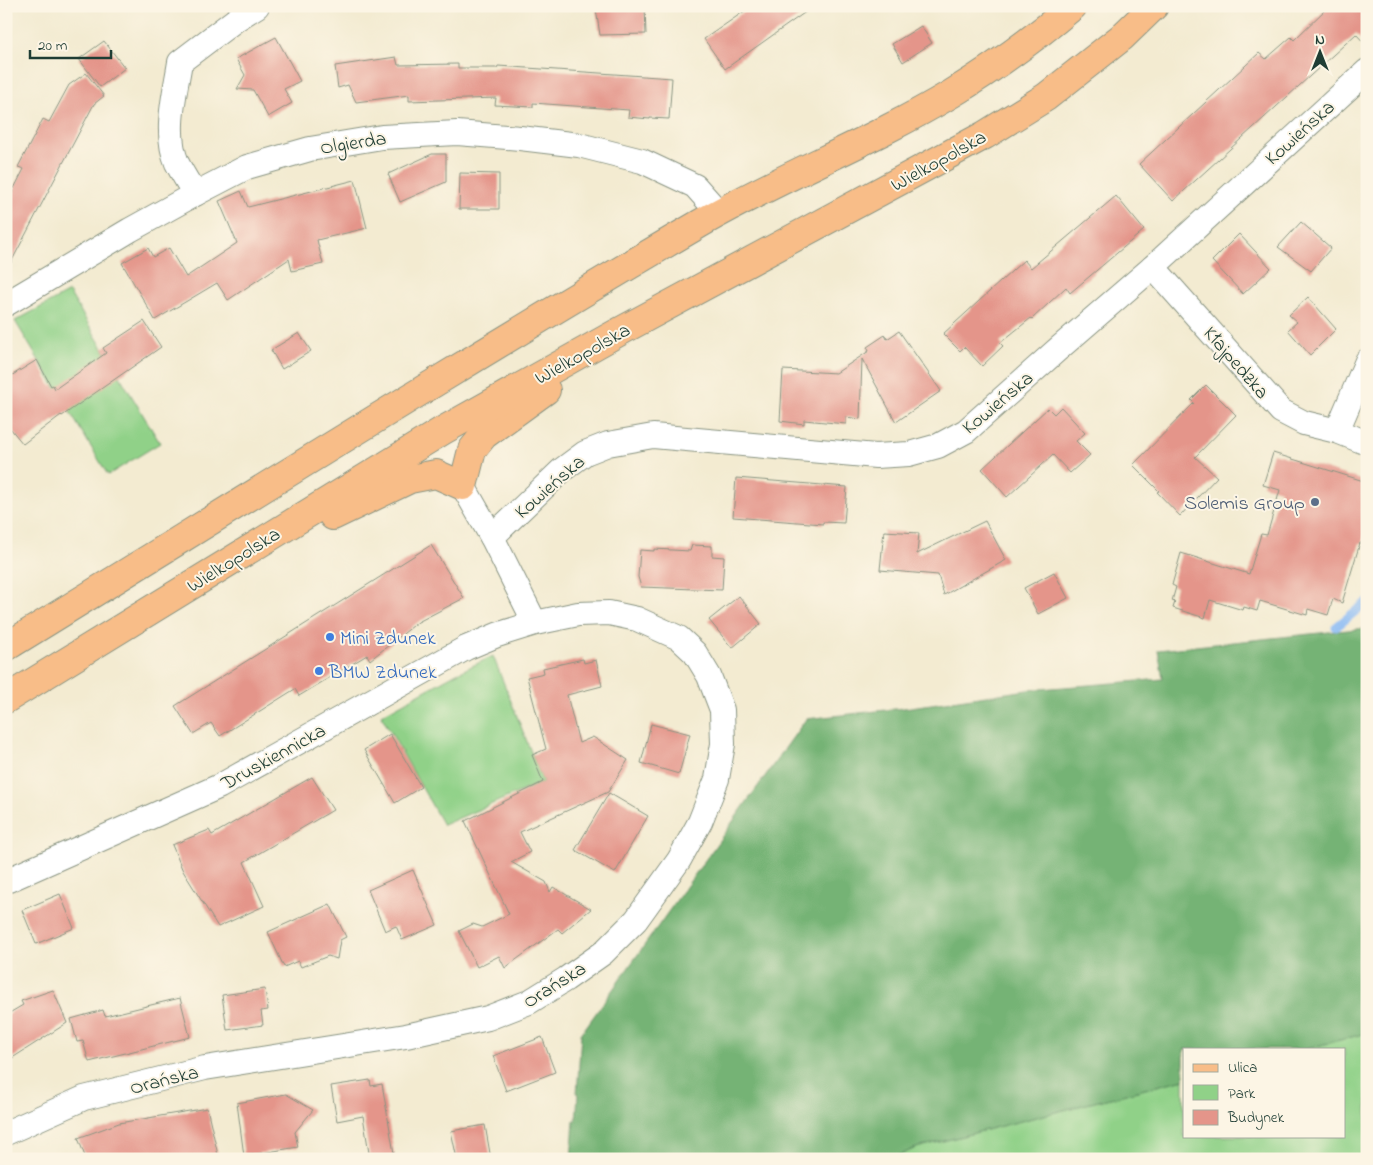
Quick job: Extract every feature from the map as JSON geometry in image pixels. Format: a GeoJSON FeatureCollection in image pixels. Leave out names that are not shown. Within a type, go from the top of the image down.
{"type":"FeatureCollection","features":[{"type":"Feature","properties":{"kind":"main road"},"geometry":{"type":"LineString","coordinates":[[6,647],[581,294],[718,213],[951,94],[1031,40],[1073,6]]}},
{"type":"Feature","properties":{"kind":"main road","name":"Wielkopolska"},"geometry":{"type":"LineString","coordinates":[[6,699],[442,432],[617,333],[985,135],[1046,97],[1122,37],[1154,6]]}},
{"type":"Feature","properties":{"kind":"main road"},"geometry":{"type":"LineString","coordinates":[[241,554],[344,512],[410,479],[436,474],[463,486],[472,450],[484,435],[558,382],[617,333]]}},
{"type":"Feature","properties":{"kind":"street"},"geometry":{"type":"LineString","coordinates":[[195,194],[177,163],[172,145],[171,125],[180,62],[257,6]]}},
{"type":"Feature","properties":{"kind":"street","name":"Kowieńska"},"geometry":{"type":"LineString","coordinates":[[492,536],[562,470],[585,453],[608,444],[652,436],[876,456],[909,454],[938,446],[966,432],[1153,267],[1367,71]]}},
{"type":"Feature","properties":{"kind":"street","name":"Olgierda"},"geometry":{"type":"LineString","coordinates":[[6,304],[195,194],[247,167],[310,149],[382,137],[457,133],[579,145],[642,161],[695,186],[718,213]]}},
{"type":"Feature","properties":{"kind":"street","name":"Kłajpedzka"},"geometry":{"type":"LineString","coordinates":[[1153,267],[1281,412],[1304,423],[1337,431],[1367,443]]}},
{"type":"Feature","properties":{"kind":"street"},"geometry":{"type":"LineString","coordinates":[[1337,431],[1367,361]]}},
{"type":"Feature","properties":{"kind":"street"},"geometry":{"type":"LineString","coordinates":[[463,486],[492,536],[536,624]]}},
{"type":"Feature","properties":{"kind":"street","name":"Orańska"},"geometry":{"type":"LineString","coordinates":[[6,1133],[84,1098],[205,1068],[406,1036],[488,1018],[529,1002],[566,979],[609,947],[636,920],[679,860],[700,822],[717,779],[723,744],[722,710],[709,676],[695,653],[678,638],[637,619],[609,613],[578,614],[536,624]]}},
{"type":"Feature","properties":{"kind":"street","name":"Druskiennicka"},"geometry":{"type":"LineString","coordinates":[[6,881],[220,786],[466,648],[497,635],[536,624]]}},
{"type":"Feature","properties":{"kind":"green space"},"geometry":{"type":"Polygon","coordinates":[[[69,292],[160,443],[108,475],[15,321],[69,292]]]}},
{"type":"Feature","properties":{"kind":"green space"},"geometry":{"type":"Polygon","coordinates":[[[1367,628],[1367,1033],[1309,1048],[1183,1048],[1183,1079],[916,1148],[891,1159],[571,1159],[574,1121],[576,1121],[581,1034],[806,719],[904,708],[1027,690],[1163,679],[1158,650],[1367,628]]]}},
{"type":"Feature","properties":{"kind":"green space"},"geometry":{"type":"Polygon","coordinates":[[[493,656],[543,782],[443,825],[381,715],[455,674],[493,656]]]}},
{"type":"Feature","properties":{"kind":"green space"},"geometry":{"type":"Polygon","coordinates":[[[1367,1033],[1367,1159],[891,1159],[916,1148],[1183,1079],[1183,1138],[1346,1138],[1346,1048],[1309,1048],[1367,1033]]]}},
{"type":"Feature","properties":{"kind":"building"},"geometry":{"type":"Polygon","coordinates":[[[752,6],[814,6],[725,69],[704,39],[752,6]]]}},
{"type":"Feature","properties":{"kind":"building"},"geometry":{"type":"Polygon","coordinates":[[[1329,6],[1367,6],[1367,46],[1356,34],[1173,201],[1139,164],[1259,53],[1266,59],[1291,37],[1294,40],[1329,6]]]}},
{"type":"Feature","properties":{"kind":"building"},"geometry":{"type":"Polygon","coordinates":[[[645,7],[646,34],[600,35],[596,9],[645,7]]]}},
{"type":"Feature","properties":{"kind":"building"},"geometry":{"type":"Polygon","coordinates":[[[921,26],[932,43],[903,62],[892,44],[921,26]]]}},
{"type":"Feature","properties":{"kind":"building"},"geometry":{"type":"Polygon","coordinates":[[[276,37],[300,81],[284,89],[292,103],[268,117],[253,90],[237,89],[245,75],[236,59],[276,37]]]}},
{"type":"Feature","properties":{"kind":"building"},"geometry":{"type":"Polygon","coordinates":[[[104,41],[125,68],[100,87],[79,59],[104,41]]]}},
{"type":"Feature","properties":{"kind":"building"},"geometry":{"type":"Polygon","coordinates":[[[396,57],[398,65],[458,64],[458,68],[497,68],[498,66],[672,78],[669,119],[628,117],[629,110],[533,103],[533,107],[495,105],[496,98],[409,101],[409,95],[356,102],[348,85],[338,88],[335,66],[396,57]]]}},
{"type":"Feature","properties":{"kind":"building"},"geometry":{"type":"Polygon","coordinates":[[[86,73],[104,96],[94,104],[6,272],[6,204],[24,169],[18,167],[43,119],[49,122],[69,85],[86,73]]]}},
{"type":"Feature","properties":{"kind":"building"},"geometry":{"type":"Polygon","coordinates":[[[432,154],[446,154],[446,182],[400,202],[388,174],[432,154]]]}},
{"type":"Feature","properties":{"kind":"building"},"geometry":{"type":"Polygon","coordinates":[[[460,173],[499,174],[499,209],[459,209],[460,173]]]}},
{"type":"Feature","properties":{"kind":"building"},"geometry":{"type":"Polygon","coordinates":[[[355,180],[367,228],[317,240],[323,264],[292,271],[289,259],[228,300],[217,283],[155,320],[122,263],[148,248],[153,257],[169,248],[186,277],[237,243],[219,201],[241,191],[248,207],[355,180]]]}},
{"type":"Feature","properties":{"kind":"building"},"geometry":{"type":"Polygon","coordinates":[[[1116,196],[1144,230],[1070,293],[1066,287],[1032,319],[1000,343],[1003,346],[982,366],[964,347],[960,351],[943,334],[1024,260],[1031,268],[1116,196]]]}},
{"type":"Feature","properties":{"kind":"building"},"geometry":{"type":"Polygon","coordinates":[[[1301,222],[1331,248],[1311,271],[1278,247],[1301,222]]]}},
{"type":"Feature","properties":{"kind":"building"},"geometry":{"type":"Polygon","coordinates":[[[1239,234],[1271,268],[1243,294],[1212,261],[1239,234]]]}},
{"type":"Feature","properties":{"kind":"building"},"geometry":{"type":"Polygon","coordinates":[[[1308,297],[1336,329],[1310,355],[1288,330],[1297,322],[1289,315],[1308,297]]]}},
{"type":"Feature","properties":{"kind":"building"},"geometry":{"type":"Polygon","coordinates":[[[144,321],[161,347],[61,415],[23,444],[6,423],[6,379],[37,360],[51,386],[53,385],[55,389],[106,353],[103,348],[144,321]]]}},
{"type":"Feature","properties":{"kind":"building"},"geometry":{"type":"Polygon","coordinates":[[[899,331],[941,391],[896,422],[862,359],[860,419],[846,417],[846,424],[804,420],[804,424],[780,421],[783,370],[836,373],[869,351],[867,347],[885,335],[887,339],[899,331]]]}},
{"type":"Feature","properties":{"kind":"building"},"geometry":{"type":"Polygon","coordinates":[[[299,333],[311,351],[282,369],[271,350],[299,333]]]}},
{"type":"Feature","properties":{"kind":"building"},"geometry":{"type":"Polygon","coordinates":[[[1206,385],[1236,415],[1195,457],[1217,477],[1180,516],[1133,465],[1194,403],[1191,400],[1206,385]]]}},
{"type":"Feature","properties":{"kind":"building"},"geometry":{"type":"Polygon","coordinates":[[[1061,407],[1085,433],[1076,441],[1090,455],[1070,473],[1053,455],[1007,497],[982,469],[1048,408],[1054,414],[1061,407]]]}},
{"type":"Feature","properties":{"kind":"building"},"geometry":{"type":"Polygon","coordinates":[[[1273,453],[1367,482],[1367,528],[1362,543],[1360,543],[1342,603],[1333,599],[1328,615],[1308,609],[1307,615],[1260,601],[1257,611],[1244,607],[1243,610],[1210,600],[1205,618],[1173,608],[1175,602],[1172,601],[1176,587],[1172,585],[1181,553],[1249,574],[1261,534],[1267,535],[1280,490],[1263,485],[1273,453]]]}},
{"type":"Feature","properties":{"kind":"building"},"geometry":{"type":"Polygon","coordinates":[[[736,478],[847,487],[844,523],[823,522],[823,524],[733,517],[736,478]]]}},
{"type":"Feature","properties":{"kind":"building"},"geometry":{"type":"Polygon","coordinates":[[[985,521],[1006,560],[944,595],[938,575],[880,570],[884,531],[919,533],[917,554],[985,521]]]}},
{"type":"Feature","properties":{"kind":"building"},"geometry":{"type":"Polygon","coordinates":[[[431,545],[464,598],[418,622],[370,660],[367,655],[299,696],[295,689],[220,736],[211,723],[193,734],[175,706],[431,545]]]}},
{"type":"Feature","properties":{"kind":"building"},"geometry":{"type":"Polygon","coordinates":[[[692,545],[712,546],[712,556],[724,557],[722,590],[641,587],[638,577],[640,550],[690,551],[692,545]]]}},
{"type":"Feature","properties":{"kind":"building"},"geometry":{"type":"Polygon","coordinates":[[[1054,572],[1068,598],[1038,614],[1024,588],[1054,572]]]}},
{"type":"Feature","properties":{"kind":"building"},"geometry":{"type":"Polygon","coordinates":[[[739,596],[761,624],[732,648],[709,620],[739,596]]]}},
{"type":"Feature","properties":{"kind":"building"},"geometry":{"type":"Polygon","coordinates":[[[583,659],[584,663],[596,660],[602,686],[567,695],[579,743],[593,737],[628,760],[608,792],[520,832],[530,852],[511,862],[546,882],[550,892],[553,887],[591,909],[562,933],[558,929],[505,968],[499,956],[477,967],[459,931],[473,924],[482,927],[509,914],[465,821],[543,782],[532,755],[546,749],[527,677],[544,673],[543,668],[583,659]]]}},
{"type":"Feature","properties":{"kind":"building"},"geometry":{"type":"Polygon","coordinates":[[[651,724],[690,734],[679,774],[641,763],[651,724]]]}},
{"type":"Feature","properties":{"kind":"building"},"geometry":{"type":"Polygon","coordinates":[[[390,734],[421,787],[395,803],[364,750],[390,734]]]}},
{"type":"Feature","properties":{"kind":"building"},"geometry":{"type":"Polygon","coordinates":[[[312,777],[333,810],[244,862],[264,906],[218,927],[183,871],[172,845],[209,830],[212,835],[312,777]]]}},
{"type":"Feature","properties":{"kind":"building"},"geometry":{"type":"Polygon","coordinates":[[[609,793],[648,816],[615,873],[575,850],[609,793]]]}},
{"type":"Feature","properties":{"kind":"building"},"geometry":{"type":"Polygon","coordinates":[[[413,870],[437,925],[402,940],[396,926],[385,931],[368,890],[413,870]]]}},
{"type":"Feature","properties":{"kind":"building"},"geometry":{"type":"Polygon","coordinates":[[[60,894],[74,928],[36,944],[22,910],[60,894]]]}},
{"type":"Feature","properties":{"kind":"building"},"geometry":{"type":"Polygon","coordinates":[[[330,904],[346,937],[340,940],[337,959],[328,956],[301,967],[298,961],[284,967],[268,932],[330,904]]]}},
{"type":"Feature","properties":{"kind":"building"},"geometry":{"type":"Polygon","coordinates":[[[265,989],[268,1010],[261,1011],[263,1025],[227,1030],[222,995],[265,989]]]}},
{"type":"Feature","properties":{"kind":"building"},"geometry":{"type":"Polygon","coordinates":[[[53,990],[67,1023],[6,1062],[6,1015],[23,1005],[21,1001],[53,990]]]}},
{"type":"Feature","properties":{"kind":"building"},"geometry":{"type":"Polygon","coordinates":[[[180,998],[190,1037],[89,1062],[83,1041],[77,1042],[71,1019],[103,1010],[105,1016],[180,998]]]}},
{"type":"Feature","properties":{"kind":"building"},"geometry":{"type":"Polygon","coordinates":[[[542,1037],[555,1072],[506,1091],[493,1056],[542,1037]]]}},
{"type":"Feature","properties":{"kind":"building"},"geometry":{"type":"Polygon","coordinates":[[[370,1080],[371,1086],[382,1084],[395,1159],[370,1159],[363,1116],[337,1121],[331,1086],[370,1080]]]}},
{"type":"Feature","properties":{"kind":"building"},"geometry":{"type":"Polygon","coordinates":[[[286,1094],[313,1110],[295,1132],[298,1147],[244,1156],[237,1103],[286,1094]]]}},
{"type":"Feature","properties":{"kind":"building"},"geometry":{"type":"Polygon","coordinates":[[[207,1108],[219,1159],[86,1159],[78,1138],[119,1123],[207,1108]]]}},
{"type":"Feature","properties":{"kind":"building"},"geometry":{"type":"Polygon","coordinates":[[[485,1125],[491,1159],[457,1159],[451,1131],[485,1125]]]}},
{"type":"Feature","properties":{"kind":"waterway"},"geometry":{"type":"LineString","coordinates":[[1336,627],[1367,602]]}},
{"type":"Feature","properties":{"kind":"place","name":"Solemis Group"},"geometry":{"type":"Point","coordinates":[1315,502]}},
{"type":"Feature","properties":{"kind":"place","name":"Mini Zdunek"},"geometry":{"type":"Point","coordinates":[330,637]}},
{"type":"Feature","properties":{"kind":"place","name":"BMW Zdunek"},"geometry":{"type":"Point","coordinates":[319,671]}}]}
